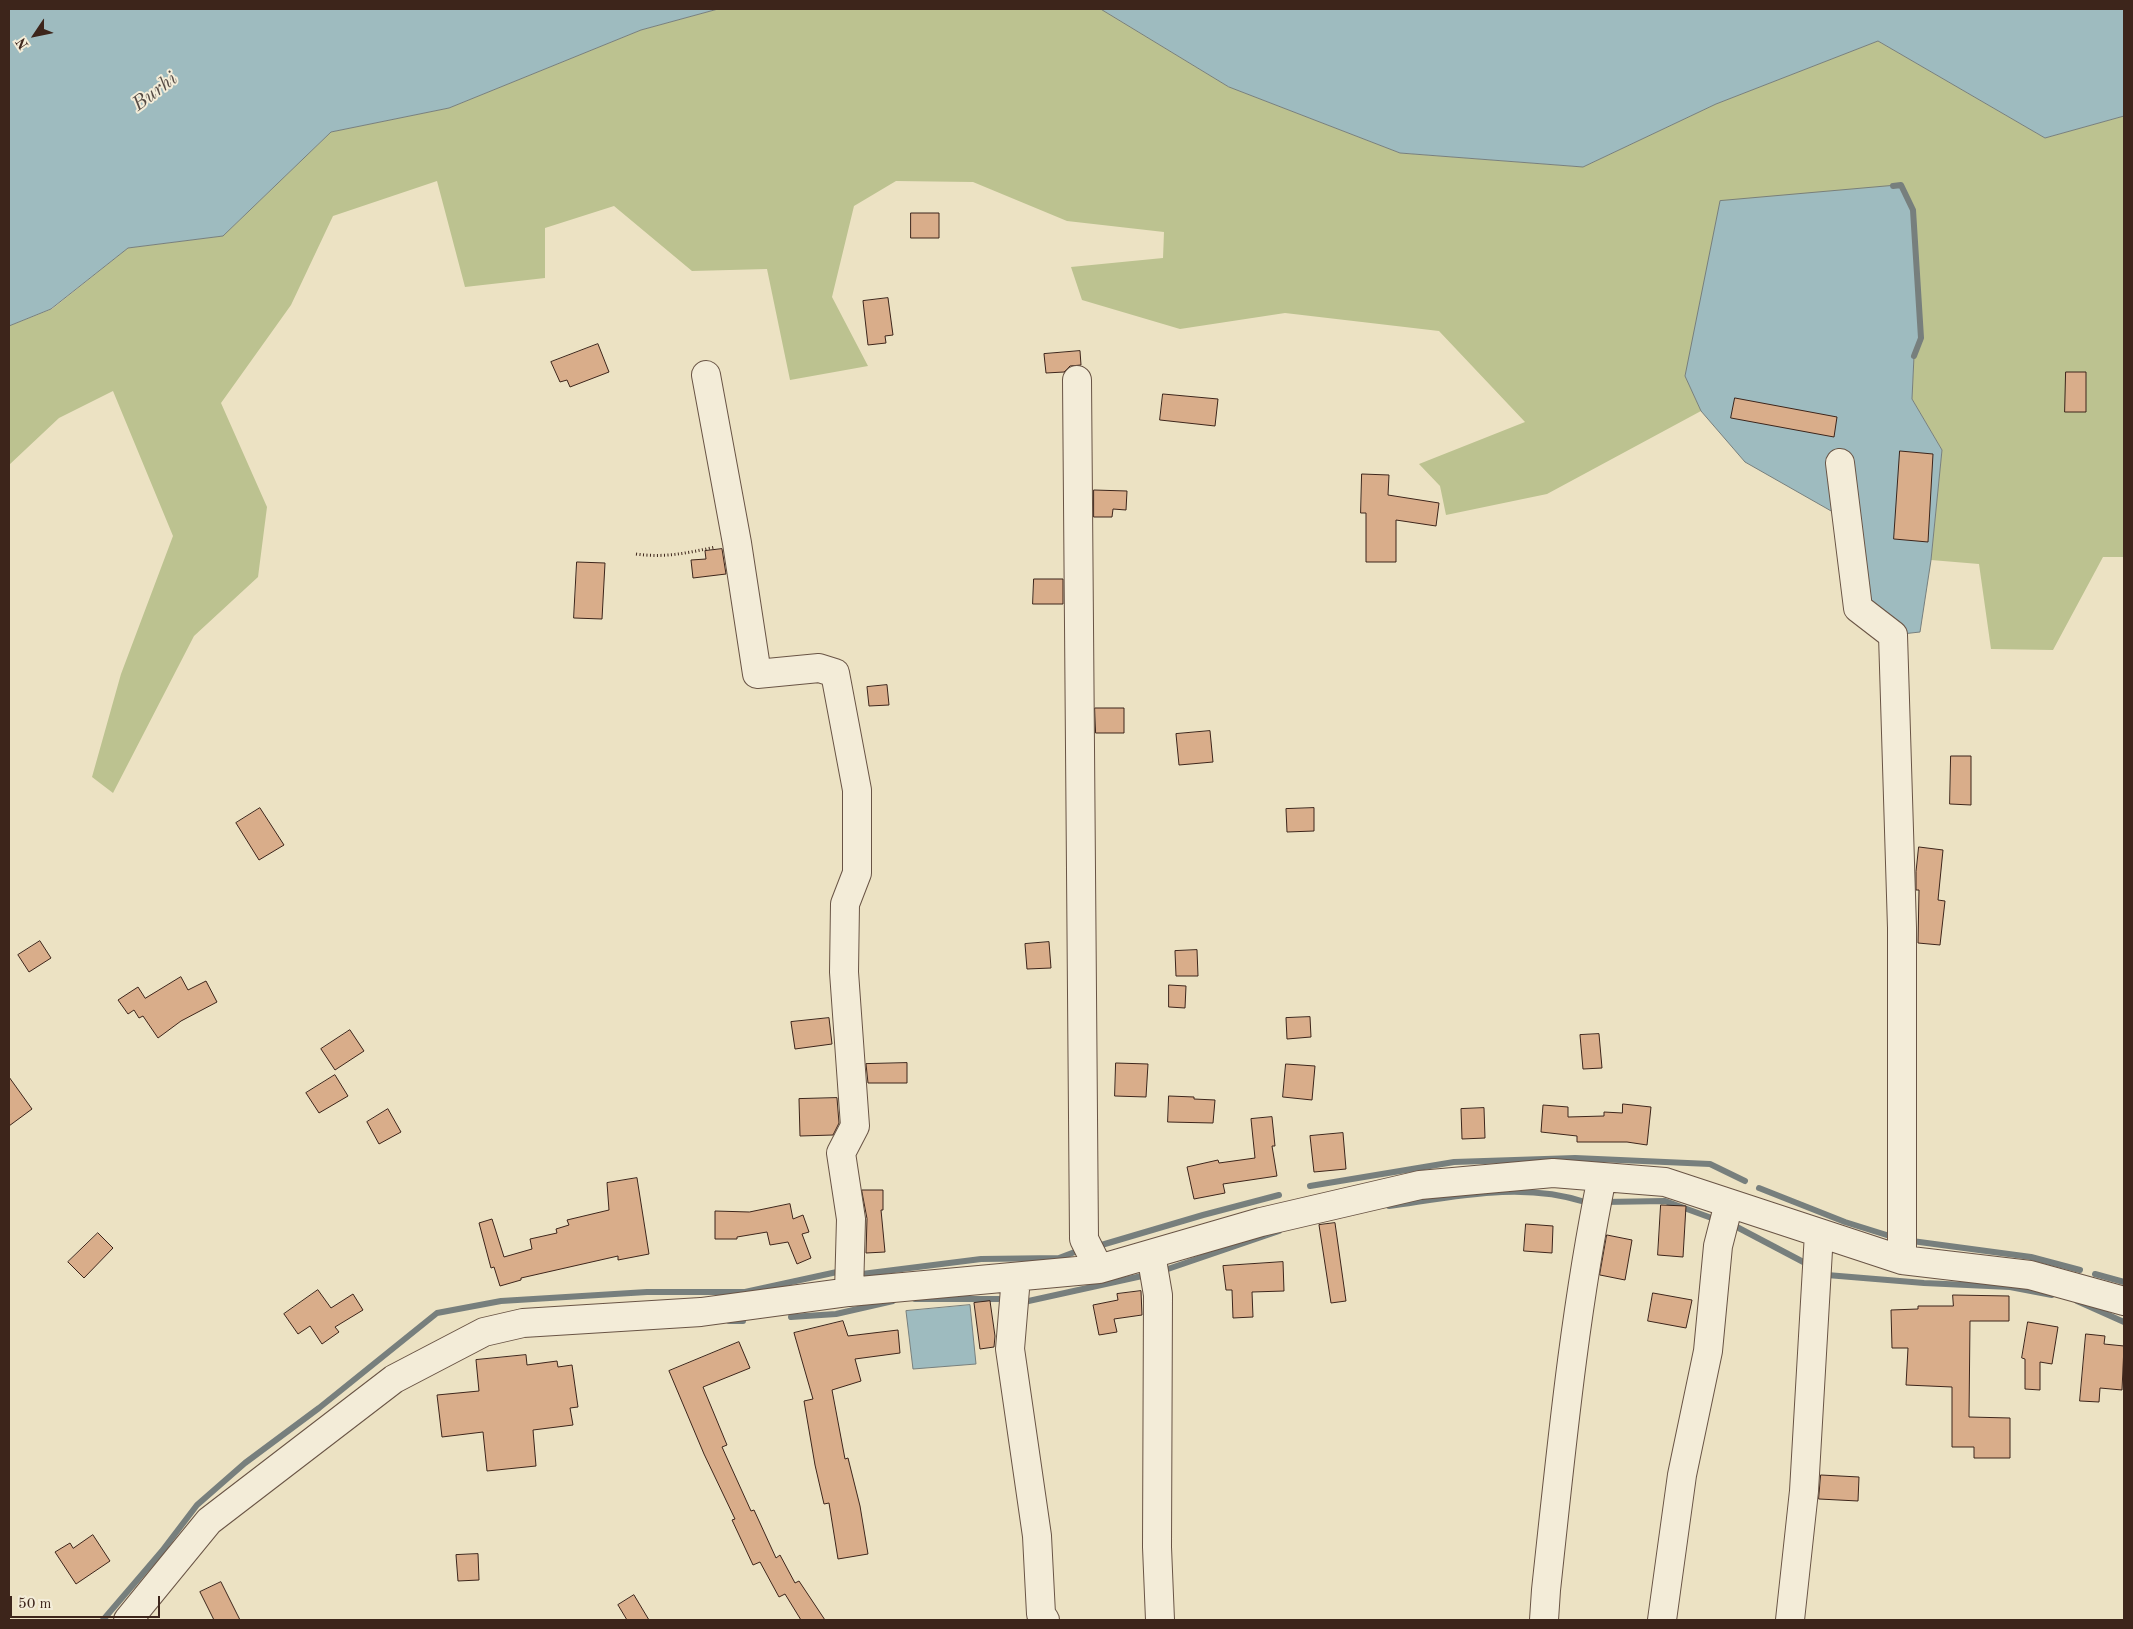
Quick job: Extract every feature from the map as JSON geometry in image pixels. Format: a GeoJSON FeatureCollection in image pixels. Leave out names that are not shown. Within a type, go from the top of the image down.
{"type":"FeatureCollection","features":[{"type":"Feature","properties":{"kind":"street"},"geometry":{"type":"LineString","coordinates":[[706,375],[737,543],[757,674],[819,668],[835,673],[857,790],[857,873],[845,904],[844,972],[855,1126],[841,1154],[851,1219],[849,1292]]}},
{"type":"Feature","properties":{"kind":"street"},"geometry":{"type":"LineString","coordinates":[[1077,380],[1084,1239],[1099,1269]]}},
{"type":"Feature","properties":{"kind":"street"},"geometry":{"type":"LineString","coordinates":[[1840,463],[1858,608],[1893,635],[1902,928],[1902,1260]]}},
{"type":"Feature","properties":{"kind":"street"},"geometry":{"type":"LineString","coordinates":[[128,1620],[210,1521],[394,1379],[484,1332],[526,1322],[701,1312],[849,1292],[1099,1269],[1261,1222],[1420,1185],[1553,1174],[1665,1182],[1902,1260],[2030,1274],[2124,1301]]}},
{"type":"Feature","properties":{"kind":"street"},"geometry":{"type":"LineString","coordinates":[[1544,1620],[1586,1254],[1602,1177]]}},
{"type":"Feature","properties":{"kind":"street"},"geometry":{"type":"LineString","coordinates":[[1662,1620],[1682,1475],[1708,1350],[1718,1246],[1729,1203]]}},
{"type":"Feature","properties":{"kind":"street"},"geometry":{"type":"LineString","coordinates":[[1790,1620],[1804,1491],[1820,1233]]}},
{"type":"Feature","properties":{"kind":"street"},"geometry":{"type":"LineString","coordinates":[[1151,1254],[1158,1295],[1157,1547],[1160,1620]]}},
{"type":"Feature","properties":{"kind":"street"},"geometry":{"type":"LineString","coordinates":[[1016,1277],[1010,1348],[1037,1536],[1041,1614],[1045,1620]]}},
{"type":"Feature","properties":{"kind":"path"},"geometry":{"type":"LineString","coordinates":[[636,554],[655,557],[678,555],[737,543]]}},
{"type":"Feature","properties":{"kind":"green space"},"geometry":{"type":"Polygon","coordinates":[[[718,9],[1101,9],[1229,87],[1400,153],[1583,167],[1716,104],[1878,41],[2045,138],[2124,116],[2124,557],[2103,557],[2053,650],[1991,649],[1979,564],[1931,560],[1942,450],[1912,399],[1914,356],[1921,338],[1913,210],[1685,375],[1701,411],[1547,494],[1446,515],[1440,486],[1419,464],[1525,422],[1439,331],[1285,313],[1180,329],[1082,300],[1071,267],[1163,258],[1164,232],[1067,221],[973,182],[896,181],[854,206],[832,297],[868,366],[790,380],[767,269],[692,271],[614,206],[545,228],[545,278],[465,287],[437,181],[333,216],[291,305],[221,403],[267,507],[258,577],[194,636],[113,793],[92,777],[121,674],[173,536],[113,391],[59,418],[9,465],[9,326],[52,309],[128,248],[223,236],[331,132],[449,108],[641,30],[718,9]]]}},
{"type":"Feature","properties":{"kind":"water","name":"Burhi"},"geometry":{"type":"Polygon","coordinates":[[[9,9],[718,9],[641,30],[449,108],[331,132],[223,236],[128,248],[51,309],[9,326],[9,9]]]}},
{"type":"Feature","properties":{"kind":"water"},"geometry":{"type":"Polygon","coordinates":[[[1101,9],[2124,9],[2124,116],[2045,138],[1878,41],[1716,104],[1583,167],[1400,153],[1229,87],[1101,9]]]}},
{"type":"Feature","properties":{"kind":"water"},"geometry":{"type":"Polygon","coordinates":[[[1901,185],[1913,210],[1921,338],[1914,356],[1912,399],[1942,450],[1931,560],[1920,632],[1893,635],[1858,608],[1847,520],[1745,462],[1701,411],[1685,376],[1720,201],[1901,185]]]}},
{"type":"Feature","properties":{"kind":"water"},"geometry":{"type":"Polygon","coordinates":[[[970,1305],[976,1364],[913,1369],[906,1311],[970,1305]]]}},
{"type":"Feature","properties":{"kind":"building"},"geometry":{"type":"Polygon","coordinates":[[[911,213],[939,213],[939,238],[911,238],[911,213]]]}},
{"type":"Feature","properties":{"kind":"building"},"geometry":{"type":"Polygon","coordinates":[[[888,298],[893,335],[885,336],[886,343],[868,345],[863,301],[888,298]]]}},
{"type":"Feature","properties":{"kind":"building"},"geometry":{"type":"Polygon","coordinates":[[[598,344],[609,372],[570,387],[567,380],[560,382],[551,362],[598,344]]]}},
{"type":"Feature","properties":{"kind":"building"},"geometry":{"type":"Polygon","coordinates":[[[1080,351],[1081,365],[1070,366],[1064,372],[1046,373],[1044,354],[1080,351]]]}},
{"type":"Feature","properties":{"kind":"building"},"geometry":{"type":"Polygon","coordinates":[[[2066,372],[2086,372],[2086,412],[2065,412],[2066,372]]]}},
{"type":"Feature","properties":{"kind":"building"},"geometry":{"type":"Polygon","coordinates":[[[1163,394],[1218,399],[1215,426],[1160,420],[1163,394]]]}},
{"type":"Feature","properties":{"kind":"building"},"geometry":{"type":"Polygon","coordinates":[[[1735,398],[1837,417],[1834,437],[1731,418],[1735,398]]]}},
{"type":"Feature","properties":{"kind":"building"},"geometry":{"type":"Polygon","coordinates":[[[1900,451],[1933,454],[1928,542],[1894,539],[1900,451]]]}},
{"type":"Feature","properties":{"kind":"building"},"geometry":{"type":"Polygon","coordinates":[[[1362,474],[1389,475],[1388,495],[1439,503],[1436,526],[1396,520],[1396,562],[1366,562],[1366,513],[1361,513],[1362,474]]]}},
{"type":"Feature","properties":{"kind":"building"},"geometry":{"type":"Polygon","coordinates":[[[1094,490],[1127,491],[1126,510],[1113,509],[1112,517],[1094,517],[1094,490]]]}},
{"type":"Feature","properties":{"kind":"building"},"geometry":{"type":"Polygon","coordinates":[[[722,549],[726,574],[693,578],[691,560],[706,559],[705,551],[722,549]]]}},
{"type":"Feature","properties":{"kind":"building"},"geometry":{"type":"Polygon","coordinates":[[[577,562],[605,563],[602,619],[574,618],[577,562]]]}},
{"type":"Feature","properties":{"kind":"building"},"geometry":{"type":"Polygon","coordinates":[[[1034,579],[1063,579],[1063,604],[1033,604],[1034,579]]]}},
{"type":"Feature","properties":{"kind":"building"},"geometry":{"type":"Polygon","coordinates":[[[887,685],[889,705],[869,706],[867,687],[887,685]]]}},
{"type":"Feature","properties":{"kind":"building"},"geometry":{"type":"Polygon","coordinates":[[[1095,708],[1124,708],[1124,733],[1096,733],[1095,708]]]}},
{"type":"Feature","properties":{"kind":"building"},"geometry":{"type":"Polygon","coordinates":[[[1210,731],[1213,762],[1179,765],[1176,734],[1210,731]]]}},
{"type":"Feature","properties":{"kind":"building"},"geometry":{"type":"Polygon","coordinates":[[[1951,756],[1971,756],[1971,805],[1950,804],[1951,756]]]}},
{"type":"Feature","properties":{"kind":"building"},"geometry":{"type":"Polygon","coordinates":[[[260,808],[284,845],[259,860],[236,823],[260,808]]]}},
{"type":"Feature","properties":{"kind":"building"},"geometry":{"type":"Polygon","coordinates":[[[1314,808],[1314,831],[1287,832],[1286,809],[1314,808]]]}},
{"type":"Feature","properties":{"kind":"building"},"geometry":{"type":"Polygon","coordinates":[[[1919,847],[1943,850],[1938,900],[1945,901],[1940,945],[1918,943],[1919,890],[1916,890],[1916,872],[1919,847]]]}},
{"type":"Feature","properties":{"kind":"building"},"geometry":{"type":"Polygon","coordinates":[[[40,941],[51,958],[29,972],[18,955],[40,941]]]}},
{"type":"Feature","properties":{"kind":"building"},"geometry":{"type":"Polygon","coordinates":[[[1049,942],[1051,968],[1027,969],[1025,944],[1049,942]]]}},
{"type":"Feature","properties":{"kind":"building"},"geometry":{"type":"Polygon","coordinates":[[[1197,950],[1198,976],[1176,976],[1175,951],[1197,950]]]}},
{"type":"Feature","properties":{"kind":"building"},"geometry":{"type":"Polygon","coordinates":[[[181,977],[188,990],[206,981],[217,1002],[181,1021],[158,1038],[143,1016],[139,1018],[134,1010],[128,1014],[118,1000],[138,987],[145,998],[181,977]]]}},
{"type":"Feature","properties":{"kind":"building"},"geometry":{"type":"Polygon","coordinates":[[[1169,985],[1186,986],[1185,1008],[1169,1007],[1169,985]]]}},
{"type":"Feature","properties":{"kind":"building"},"geometry":{"type":"Polygon","coordinates":[[[1310,1017],[1311,1037],[1287,1039],[1286,1018],[1310,1017]]]}},
{"type":"Feature","properties":{"kind":"building"},"geometry":{"type":"Polygon","coordinates":[[[829,1018],[832,1044],[795,1049],[791,1022],[829,1018]]]}},
{"type":"Feature","properties":{"kind":"building"},"geometry":{"type":"Polygon","coordinates":[[[350,1030],[364,1051],[335,1070],[321,1049],[350,1030]]]}},
{"type":"Feature","properties":{"kind":"building"},"geometry":{"type":"Polygon","coordinates":[[[1599,1034],[1602,1068],[1583,1069],[1580,1035],[1599,1034]]]}},
{"type":"Feature","properties":{"kind":"building"},"geometry":{"type":"Polygon","coordinates":[[[907,1063],[907,1083],[868,1083],[866,1064],[907,1063]]]}},
{"type":"Feature","properties":{"kind":"building"},"geometry":{"type":"Polygon","coordinates":[[[1116,1063],[1148,1064],[1146,1097],[1115,1096],[1116,1063]]]}},
{"type":"Feature","properties":{"kind":"building"},"geometry":{"type":"Polygon","coordinates":[[[1286,1064],[1315,1066],[1312,1100],[1283,1097],[1286,1064]]]}},
{"type":"Feature","properties":{"kind":"building"},"geometry":{"type":"Polygon","coordinates":[[[335,1075],[348,1096],[319,1113],[306,1093],[335,1075]]]}},
{"type":"Feature","properties":{"kind":"building"},"geometry":{"type":"Polygon","coordinates":[[[9,1077],[32,1109],[9,1126],[9,1077]]]}},
{"type":"Feature","properties":{"kind":"building"},"geometry":{"type":"Polygon","coordinates":[[[1169,1096],[1215,1100],[1213,1123],[1168,1122],[1169,1096]]]}},
{"type":"Feature","properties":{"kind":"building"},"geometry":{"type":"Polygon","coordinates":[[[837,1098],[839,1123],[833,1135],[800,1136],[799,1099],[837,1098]]]}},
{"type":"Feature","properties":{"kind":"building"},"geometry":{"type":"Polygon","coordinates":[[[1623,1104],[1651,1107],[1647,1145],[1627,1142],[1577,1142],[1577,1136],[1541,1132],[1543,1105],[1568,1107],[1568,1117],[1604,1116],[1604,1112],[1622,1113],[1623,1104]]]}},
{"type":"Feature","properties":{"kind":"building"},"geometry":{"type":"Polygon","coordinates":[[[1484,1108],[1485,1138],[1462,1139],[1461,1109],[1484,1108]]]}},
{"type":"Feature","properties":{"kind":"building"},"geometry":{"type":"Polygon","coordinates":[[[388,1109],[401,1132],[379,1144],[367,1122],[388,1109]]]}},
{"type":"Feature","properties":{"kind":"building"},"geometry":{"type":"Polygon","coordinates":[[[1272,1117],[1275,1146],[1272,1146],[1277,1176],[1223,1184],[1225,1193],[1194,1199],[1187,1167],[1218,1160],[1219,1163],[1255,1158],[1251,1119],[1272,1117]]]}},
{"type":"Feature","properties":{"kind":"building"},"geometry":{"type":"Polygon","coordinates":[[[1343,1133],[1346,1169],[1314,1172],[1310,1136],[1343,1133]]]}},
{"type":"Feature","properties":{"kind":"building"},"geometry":{"type":"Polygon","coordinates":[[[637,1178],[649,1254],[618,1260],[618,1256],[521,1278],[521,1280],[500,1286],[494,1267],[491,1268],[479,1223],[492,1219],[504,1257],[532,1249],[530,1239],[557,1233],[556,1229],[569,1225],[567,1220],[609,1210],[607,1183],[637,1178]]]}},
{"type":"Feature","properties":{"kind":"building"},"geometry":{"type":"Polygon","coordinates":[[[862,1190],[883,1190],[883,1210],[881,1210],[885,1252],[866,1253],[867,1219],[862,1190]]]}},
{"type":"Feature","properties":{"kind":"building"},"geometry":{"type":"Polygon","coordinates":[[[790,1204],[793,1219],[803,1215],[809,1232],[802,1234],[811,1258],[797,1264],[788,1242],[770,1245],[767,1232],[737,1237],[737,1239],[715,1239],[715,1211],[749,1212],[790,1204]]]}},
{"type":"Feature","properties":{"kind":"building"},"geometry":{"type":"Polygon","coordinates":[[[1661,1205],[1686,1206],[1683,1257],[1658,1255],[1661,1205]]]}},
{"type":"Feature","properties":{"kind":"building"},"geometry":{"type":"Polygon","coordinates":[[[1335,1223],[1346,1301],[1331,1303],[1319,1225],[1335,1223]]]}},
{"type":"Feature","properties":{"kind":"building"},"geometry":{"type":"Polygon","coordinates":[[[1526,1224],[1553,1226],[1552,1253],[1524,1251],[1526,1224]]]}},
{"type":"Feature","properties":{"kind":"building"},"geometry":{"type":"Polygon","coordinates":[[[98,1233],[113,1248],[84,1278],[68,1262],[98,1233]]]}},
{"type":"Feature","properties":{"kind":"building"},"geometry":{"type":"Polygon","coordinates":[[[1607,1235],[1632,1240],[1625,1280],[1600,1275],[1607,1235]]]}},
{"type":"Feature","properties":{"kind":"building"},"geometry":{"type":"Polygon","coordinates":[[[1283,1262],[1284,1291],[1252,1292],[1253,1317],[1233,1318],[1232,1290],[1226,1290],[1223,1266],[1283,1262]]]}},
{"type":"Feature","properties":{"kind":"building"},"geometry":{"type":"Polygon","coordinates":[[[318,1290],[331,1308],[353,1294],[363,1310],[335,1327],[339,1332],[322,1344],[310,1326],[298,1334],[284,1314],[318,1290]]]}},
{"type":"Feature","properties":{"kind":"building"},"geometry":{"type":"Polygon","coordinates":[[[1141,1291],[1142,1315],[1114,1319],[1117,1332],[1099,1335],[1093,1305],[1118,1300],[1117,1294],[1141,1291]]]}},
{"type":"Feature","properties":{"kind":"building"},"geometry":{"type":"Polygon","coordinates":[[[1653,1293],[1692,1300],[1686,1328],[1648,1321],[1653,1293]]]}},
{"type":"Feature","properties":{"kind":"building"},"geometry":{"type":"Polygon","coordinates":[[[1953,1295],[2009,1296],[2009,1321],[1970,1321],[1969,1417],[2010,1418],[2010,1458],[1974,1458],[1974,1447],[1952,1447],[1952,1387],[1906,1385],[1908,1348],[1892,1348],[1891,1310],[1918,1309],[1918,1306],[1953,1306],[1953,1295]]]}},
{"type":"Feature","properties":{"kind":"building"},"geometry":{"type":"Polygon","coordinates":[[[990,1301],[995,1336],[994,1347],[980,1349],[974,1303],[990,1301]]]}},
{"type":"Feature","properties":{"kind":"building"},"geometry":{"type":"Polygon","coordinates":[[[843,1321],[848,1336],[898,1330],[900,1353],[855,1359],[861,1381],[832,1390],[845,1459],[848,1458],[860,1506],[868,1554],[838,1559],[829,1503],[824,1504],[804,1401],[813,1399],[794,1333],[843,1321]]]}},
{"type":"Feature","properties":{"kind":"building"},"geometry":{"type":"Polygon","coordinates":[[[2028,1322],[2058,1327],[2052,1364],[2040,1362],[2040,1390],[2025,1389],[2025,1359],[2022,1358],[2028,1322]]]}},
{"type":"Feature","properties":{"kind":"building"},"geometry":{"type":"Polygon","coordinates":[[[2086,1334],[2105,1336],[2104,1344],[2124,1346],[2122,1390],[2100,1388],[2099,1402],[2080,1401],[2086,1334]]]}},
{"type":"Feature","properties":{"kind":"building"},"geometry":{"type":"Polygon","coordinates":[[[739,1342],[750,1368],[703,1387],[727,1445],[722,1447],[751,1511],[754,1510],[776,1558],[780,1555],[795,1583],[799,1581],[825,1620],[801,1620],[785,1594],[779,1597],[760,1562],[753,1565],[732,1520],[735,1519],[704,1454],[669,1371],[739,1342]]]}},
{"type":"Feature","properties":{"kind":"building"},"geometry":{"type":"Polygon","coordinates":[[[526,1355],[527,1365],[557,1361],[558,1367],[572,1365],[578,1407],[570,1408],[573,1425],[533,1430],[536,1466],[487,1471],[483,1432],[442,1437],[437,1395],[479,1391],[476,1360],[526,1355]]]}},
{"type":"Feature","properties":{"kind":"building"},"geometry":{"type":"Polygon","coordinates":[[[1821,1475],[1859,1477],[1858,1501],[1819,1499],[1821,1475]]]}},
{"type":"Feature","properties":{"kind":"building"},"geometry":{"type":"Polygon","coordinates":[[[93,1535],[110,1561],[76,1584],[55,1552],[70,1543],[73,1548],[93,1535]]]}},
{"type":"Feature","properties":{"kind":"building"},"geometry":{"type":"Polygon","coordinates":[[[478,1554],[479,1580],[458,1581],[456,1555],[478,1554]]]}},
{"type":"Feature","properties":{"kind":"building"},"geometry":{"type":"Polygon","coordinates":[[[221,1582],[240,1620],[214,1620],[200,1592],[221,1582]]]}},
{"type":"Feature","properties":{"kind":"building"},"geometry":{"type":"Polygon","coordinates":[[[634,1595],[649,1620],[627,1620],[618,1605],[634,1595]]]}},
{"type":"Feature","properties":{"kind":"waterway"},"geometry":{"type":"LineString","coordinates":[[1893,186],[1901,185],[1913,210],[1921,338],[1914,356]]}},
{"type":"Feature","properties":{"kind":"waterway"},"geometry":{"type":"LineString","coordinates":[[1310,1186],[1454,1162],[1575,1158],[1710,1164],[1745,1181]]}},
{"type":"Feature","properties":{"kind":"waterway"},"geometry":{"type":"LineString","coordinates":[[1759,1188],[1845,1222],[1893,1237]]}},
{"type":"Feature","properties":{"kind":"waterway"},"geometry":{"type":"LineString","coordinates":[[1389,1206],[1463,1195],[1512,1192],[1537,1192],[1585,1202]]}},
{"type":"Feature","properties":{"kind":"waterway"},"geometry":{"type":"LineString","coordinates":[[1098,1246],[1279,1195]]}},
{"type":"Feature","properties":{"kind":"waterway"},"geometry":{"type":"LineString","coordinates":[[1604,1202],[1665,1201],[1717,1220]]}},
{"type":"Feature","properties":{"kind":"waterway"},"geometry":{"type":"LineString","coordinates":[[1733,1225],[1809,1265]]}},
{"type":"Feature","properties":{"kind":"waterway"},"geometry":{"type":"LineString","coordinates":[[1162,1271],[1279,1231]]}},
{"type":"Feature","properties":{"kind":"waterway"},"geometry":{"type":"LineString","coordinates":[[1912,1241],[2031,1257],[2080,1270]]}},
{"type":"Feature","properties":{"kind":"waterway"},"geometry":{"type":"LineString","coordinates":[[862,1274],[981,1259],[1059,1258],[1080,1250]]}},
{"type":"Feature","properties":{"kind":"waterway"},"geometry":{"type":"LineString","coordinates":[[103,1620],[162,1551],[197,1505],[245,1463],[319,1408],[437,1313],[501,1301],[647,1292],[745,1292],[837,1272]]}},
{"type":"Feature","properties":{"kind":"waterway"},"geometry":{"type":"LineString","coordinates":[[2095,1274],[2124,1282]]}},
{"type":"Feature","properties":{"kind":"waterway"},"geometry":{"type":"LineString","coordinates":[[1827,1275],[1924,1283],[2010,1287],[2052,1295]]}},
{"type":"Feature","properties":{"kind":"waterway"},"geometry":{"type":"LineString","coordinates":[[1024,1302],[1142,1276]]}},
{"type":"Feature","properties":{"kind":"waterway"},"geometry":{"type":"LineString","coordinates":[[915,1299],[999,1299]]}},
{"type":"Feature","properties":{"kind":"waterway"},"geometry":{"type":"LineString","coordinates":[[791,1317],[836,1314],[893,1301]]}},
{"type":"Feature","properties":{"kind":"waterway"},"geometry":{"type":"LineString","coordinates":[[2077,1301],[2124,1322]]}},
{"type":"Feature","properties":{"kind":"waterway"},"geometry":{"type":"LineString","coordinates":[[729,1321],[743,1321]]}}]}
